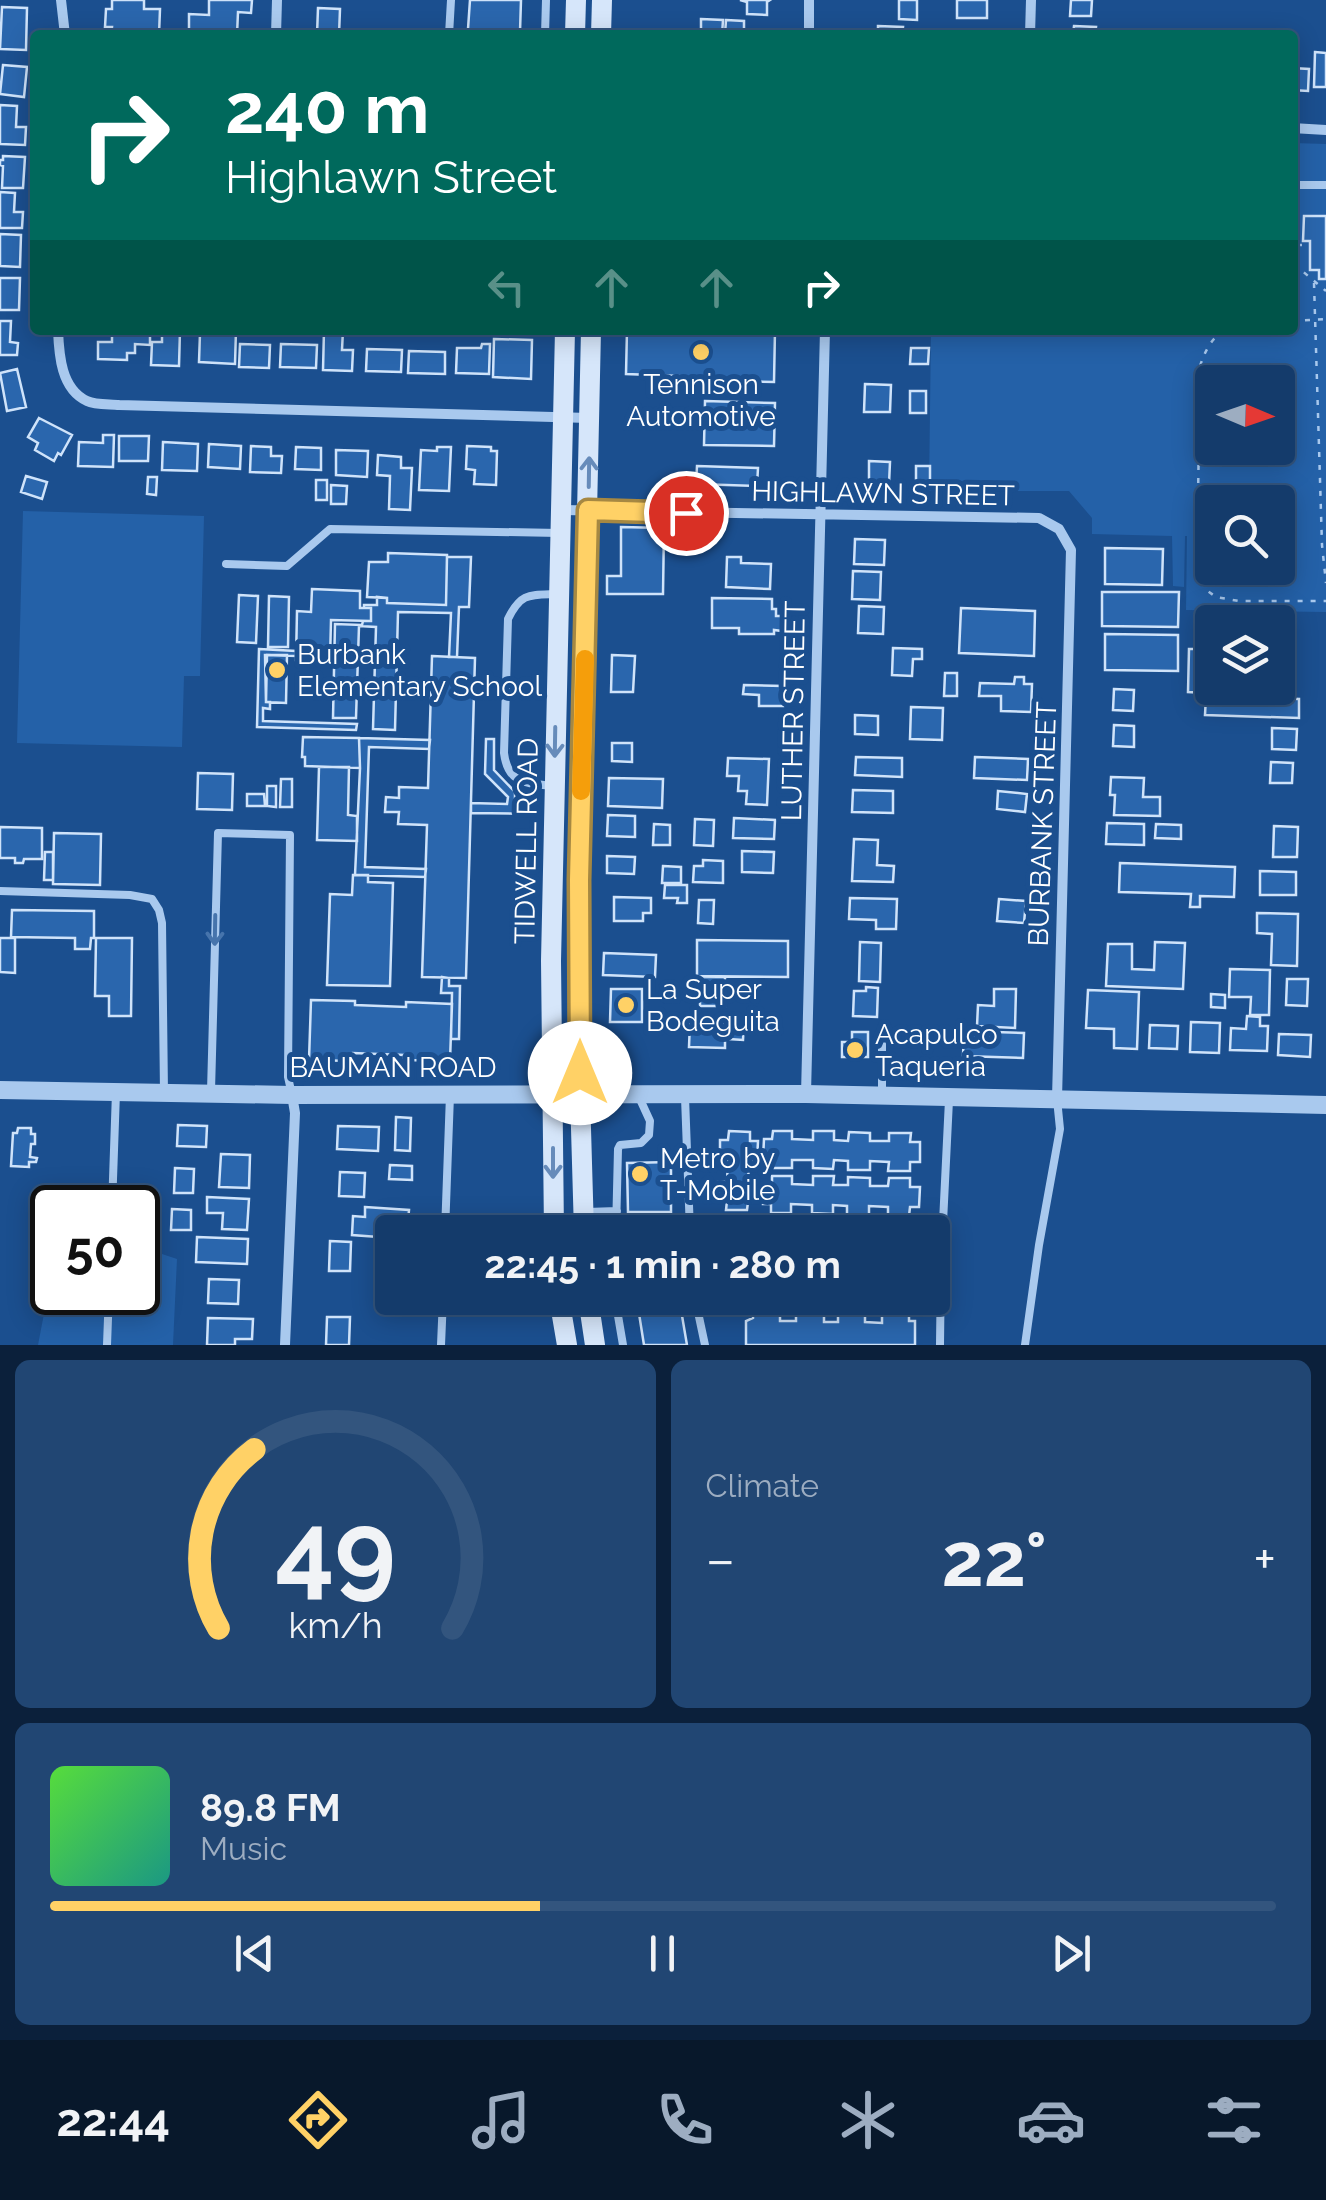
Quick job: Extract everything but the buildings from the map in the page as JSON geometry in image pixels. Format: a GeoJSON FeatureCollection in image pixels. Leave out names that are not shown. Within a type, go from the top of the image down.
{"type":"FeatureCollection","features":[{"type":"Feature","properties":{"kind":"main road"},"geometry":{"type":"LineString","coordinates":[[575,30],[576,0]]}},
{"type":"Feature","properties":{"kind":"main road"},"geometry":{"type":"LineString","coordinates":[[600,30],[602,0]]}},
{"type":"Feature","properties":{"kind":"main road","name":"TIDWELL ROAD"},"geometry":{"type":"LineString","coordinates":[[554,1215],[552,881],[565,335]]}},
{"type":"Feature","properties":{"kind":"main road","name":"TIDWELL ROAD"},"geometry":{"type":"LineString","coordinates":[[584,1215],[579,880],[591,335]]}},
{"type":"Feature","properties":{"kind":"main road"},"geometry":{"type":"LineString","coordinates":[[556,695],[584,698]]}},
{"type":"Feature","properties":{"kind":"main road"},"geometry":{"type":"LineString","coordinates":[[552,881],[579,880]]}},
{"type":"Feature","properties":{"kind":"main road"},"geometry":{"type":"LineString","coordinates":[[562,1315],[567,1345]]}},
{"type":"Feature","properties":{"kind":"main road"},"geometry":{"type":"LineString","coordinates":[[591,1315],[595,1345]]}},
{"type":"Feature","properties":{"kind":"street"},"geometry":{"type":"LineString","coordinates":[[61,0],[64,30]]}},
{"type":"Feature","properties":{"kind":"street"},"geometry":{"type":"LineString","coordinates":[[276,30],[277,0]]}},
{"type":"Feature","properties":{"kind":"street"},"geometry":{"type":"LineString","coordinates":[[809,0],[809,30]]}},
{"type":"Feature","properties":{"kind":"street"},"geometry":{"type":"LineString","coordinates":[[1030,30],[1031,0]]}},
{"type":"Feature","properties":{"kind":"street"},"geometry":{"type":"LineString","coordinates":[[1298,128],[1326,130]]}},
{"type":"Feature","properties":{"kind":"street"},"geometry":{"type":"LineString","coordinates":[[58,335],[60,366],[72,388],[88,402],[590,418]]}},
{"type":"Feature","properties":{"kind":"street","name":"LUTHER STREET"},"geometry":{"type":"LineString","coordinates":[[806,1094],[825,335]]}},
{"type":"Feature","properties":{"kind":"street","name":"HIGHLAWN STREET"},"geometry":{"type":"LineString","coordinates":[[560,510],[1039,518],[1059,530],[1071,550]]}},
{"type":"Feature","properties":{"kind":"street","name":"BURBANK STREET"},"geometry":{"type":"LineString","coordinates":[[1057,1099],[1071,550]]}},
{"type":"Feature","properties":{"kind":"street","name":"BAUMAN ROAD"},"geometry":{"type":"LineString","coordinates":[[0,1090],[292,1095],[882,1094],[1326,1105]]}},
{"type":"Feature","properties":{"kind":"street"},"geometry":{"type":"LineString","coordinates":[[286,1345],[296,1113],[292,1095]]}},
{"type":"Feature","properties":{"kind":"lane"},"geometry":{"type":"LineString","coordinates":[[448,30],[450,0]]}},
{"type":"Feature","properties":{"kind":"lane"},"geometry":{"type":"LineString","coordinates":[[545,30],[546,0]]}},
{"type":"Feature","properties":{"kind":"lane"},"geometry":{"type":"LineString","coordinates":[[1298,185],[1326,184]]}},
{"type":"Feature","properties":{"kind":"lane"},"geometry":{"type":"LineString","coordinates":[[226,564],[287,566],[330,529],[559,534]]}},
{"type":"Feature","properties":{"kind":"lane"},"geometry":{"type":"LineString","coordinates":[[554,786],[514,778],[506,768],[504,753],[508,619],[523,597],[558,594]]}},
{"type":"Feature","properties":{"kind":"lane"},"geometry":{"type":"LineString","coordinates":[[211,1094],[218,833],[290,835],[288,1077],[292,1095]]}},
{"type":"Feature","properties":{"kind":"lane"},"geometry":{"type":"LineString","coordinates":[[0,891],[152,899],[162,922],[164,1093]]}},
{"type":"Feature","properties":{"kind":"lane"},"geometry":{"type":"LineString","coordinates":[[882,1039],[882,1094]]}},
{"type":"Feature","properties":{"kind":"lane"},"geometry":{"type":"LineString","coordinates":[[113,1185],[116,1092]]}},
{"type":"Feature","properties":{"kind":"lane"},"geometry":{"type":"LineString","coordinates":[[684,1092],[689,1215]]}},
{"type":"Feature","properties":{"kind":"lane"},"geometry":{"type":"LineString","coordinates":[[617,1215],[618,1149],[625,1143],[641,1142],[649,1135],[650,1121],[637,1093]]}},
{"type":"Feature","properties":{"kind":"lane"},"geometry":{"type":"LineString","coordinates":[[446,1215],[450,1094]]}},
{"type":"Feature","properties":{"kind":"lane"},"geometry":{"type":"LineString","coordinates":[[940,1345],[949,1096]]}},
{"type":"Feature","properties":{"kind":"lane"},"geometry":{"type":"LineString","coordinates":[[1024,1345],[1060,1130],[1057,1099]]}},
{"type":"Feature","properties":{"kind":"lane"},"geometry":{"type":"LineString","coordinates":[[603,1215],[617,1210]]}},
{"type":"Feature","properties":{"kind":"lane"},"geometry":{"type":"LineString","coordinates":[[107,1345],[108,1315]]}},
{"type":"Feature","properties":{"kind":"lane"},"geometry":{"type":"LineString","coordinates":[[441,1345],[442,1315]]}},
{"type":"Feature","properties":{"kind":"lane"},"geometry":{"type":"LineString","coordinates":[[619,1315],[623,1345]]}},
{"type":"Feature","properties":{"kind":"lane"},"geometry":{"type":"LineString","coordinates":[[699,1315],[705,1345]]}},
{"type":"Feature","properties":{"kind":"path"},"geometry":{"type":"LineString","coordinates":[[1298,246],[1310,245]]}},
{"type":"Feature","properties":{"kind":"path"},"geometry":{"type":"LineString","coordinates":[[1298,268],[1326,290]]}},
{"type":"Feature","properties":{"kind":"path"},"geometry":{"type":"LineString","coordinates":[[1314,283],[1326,583]]}},
{"type":"Feature","properties":{"kind":"path"},"geometry":{"type":"LineString","coordinates":[[1298,320],[1326,319]]}},
{"type":"Feature","properties":{"kind":"path"},"geometry":{"type":"LineString","coordinates":[[1216,335],[1200,366],[1197,566],[1205,589],[1216,597],[1239,600],[1326,601]]}},
{"type":"Feature","properties":{"kind":"shaded area"},"geometry":{"type":"Polygon","coordinates":[[[1298,143],[1326,144],[1326,612],[1295,612],[1295,605],[1195,605],[1195,610],[1186,610],[1187,536],[1184,587],[1173,586],[1172,536],[1092,534],[1092,518],[1069,491],[929,491],[931,335],[1298,335],[1298,143]]]}},
{"type":"Feature","properties":{"kind":"shaded area"},"geometry":{"type":"Polygon","coordinates":[[[23,511],[204,516],[200,676],[184,676],[182,747],[17,743],[23,511]]]}},
{"type":"Feature","properties":{"kind":"shaded area"},"geometry":{"type":"Polygon","coordinates":[[[160,1253],[177,1259],[173,1345],[38,1345],[44,1315],[160,1315],[160,1253]]]}},
{"type":"Feature","properties":{"kind":"slow traffic"},"geometry":{"type":"LineString","coordinates":[[581,791],[585,659]]}},
{"type":"Feature","properties":{"kind":"place","name":"Tennison Automotive"},"geometry":{"type":"Point","coordinates":[701,352]}},
{"type":"Feature","properties":{"kind":"place","name":"Burbank Elementary School"},"geometry":{"type":"Point","coordinates":[277,670]}},
{"type":"Feature","properties":{"kind":"place","name":"La Super Bodeguita"},"geometry":{"type":"Point","coordinates":[626,1005]}},
{"type":"Feature","properties":{"kind":"place","name":"Acapulco Taqueria"},"geometry":{"type":"Point","coordinates":[855,1050]}},
{"type":"Feature","properties":{"kind":"place","name":"Metro by T-Mobile"},"geometry":{"type":"Point","coordinates":[640,1174]}},
{"type":"Feature","properties":{"kind":"route"},"geometry":{"type":"LineString","coordinates":[[580,1073],[579,880],[588,510],[686,513]]}}]}
